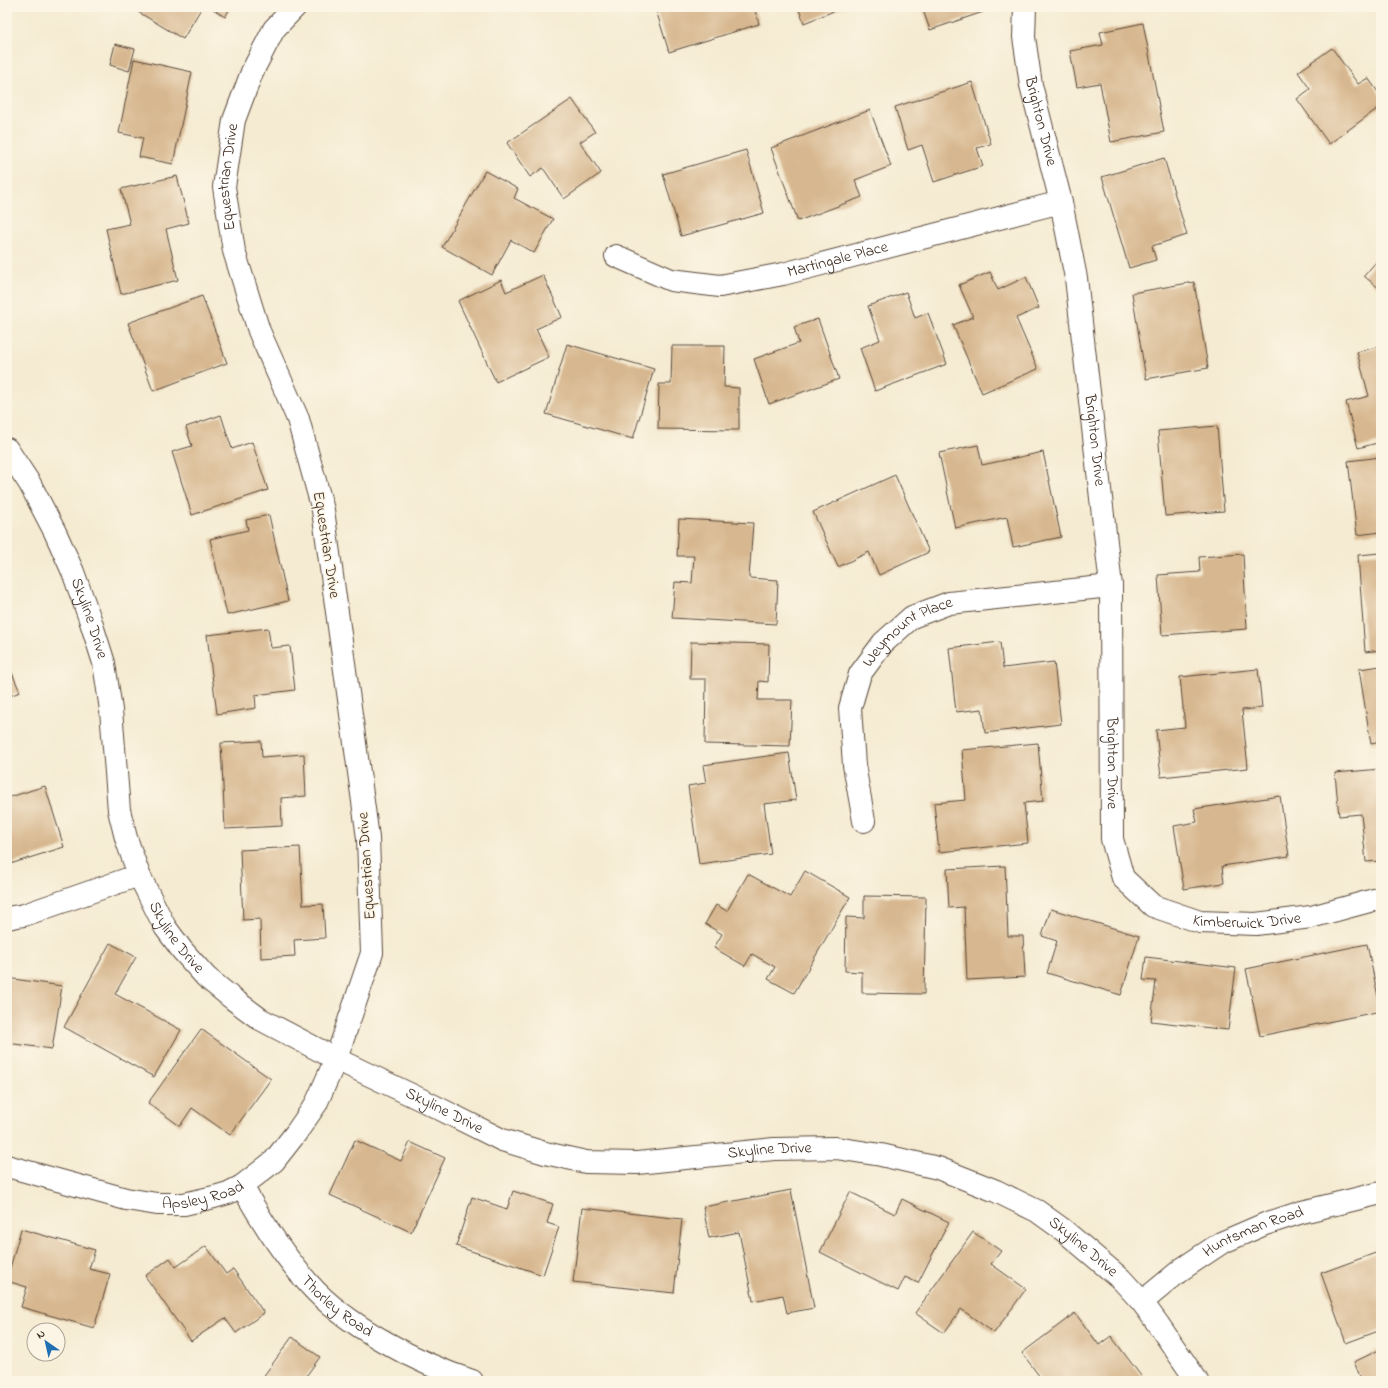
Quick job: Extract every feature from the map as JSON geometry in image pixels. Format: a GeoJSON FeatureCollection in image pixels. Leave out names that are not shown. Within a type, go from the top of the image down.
{"type":"FeatureCollection","features":[{"type":"Feature","properties":{"kind":"street","name":"Equestrian Drive"},"geometry":{"type":"LineString","coordinates":[[296,7],[274,29],[252,72],[234,120],[224,187],[237,258],[259,331],[298,419],[323,510],[368,838],[372,953],[336,1059]]}},
{"type":"Feature","properties":{"kind":"street","name":"Brighton Drive"},"geometry":{"type":"LineString","coordinates":[[1025,7],[1024,37],[1031,85],[1061,202],[1076,278],[1110,586],[1112,839],[1123,878]]}},
{"type":"Feature","properties":{"kind":"street","name":"Martingale Place"},"geometry":{"type":"LineString","coordinates":[[616,256],[671,280],[720,286],[783,274],[1061,202]]}},
{"type":"Feature","properties":{"kind":"street","name":"Skyline Drive"},"geometry":{"type":"LineString","coordinates":[[7,449],[30,484],[55,532],[73,572],[104,663],[111,710],[119,810],[126,838],[139,875],[165,927],[182,950],[206,977],[233,999],[260,1019],[336,1059],[502,1140],[546,1153],[586,1162],[637,1163],[774,1149],[808,1148],[844,1150],[881,1155],[938,1168],[996,1191],[1037,1211],[1095,1256],[1121,1279],[1142,1302],[1197,1381]]}},
{"type":"Feature","properties":{"kind":"street","name":"Weymount Place"},"geometry":{"type":"LineString","coordinates":[[864,821],[854,765],[850,708],[860,674],[883,643],[912,617],[949,603],[1110,586]]}},
{"type":"Feature","properties":{"kind":"street"},"geometry":{"type":"LineString","coordinates":[[7,918],[24,915],[139,875]]}},
{"type":"Feature","properties":{"kind":"street","name":"Kimberwick Drive"},"geometry":{"type":"LineString","coordinates":[[1123,878],[1153,906],[1200,922],[1256,924],[1311,917],[1381,898]]}},
{"type":"Feature","properties":{"kind":"street","name":"Apsley Road"},"geometry":{"type":"LineString","coordinates":[[7,1166],[126,1199],[157,1204],[184,1204],[214,1198],[242,1186],[274,1161],[316,1104],[336,1059]]}},
{"type":"Feature","properties":{"kind":"street","name":"Thorley Road"},"geometry":{"type":"LineString","coordinates":[[242,1186],[255,1209],[287,1256],[309,1284],[331,1304],[361,1328],[414,1357],[472,1381]]}},
{"type":"Feature","properties":{"kind":"street","name":"Huntsman Road"},"geometry":{"type":"LineString","coordinates":[[1142,1302],[1182,1269],[1221,1243],[1265,1224],[1302,1212],[1381,1193]]}},
{"type":"Feature","properties":{"kind":"building"},"geometry":{"type":"Polygon","coordinates":[[[137,7],[202,7],[183,39],[135,10],[137,7]]]}},
{"type":"Feature","properties":{"kind":"building"},"geometry":{"type":"Polygon","coordinates":[[[210,7],[231,7],[225,17],[210,7]]]}},
{"type":"Feature","properties":{"kind":"building"},"geometry":{"type":"Polygon","coordinates":[[[655,7],[754,7],[759,24],[669,52],[655,7]]]}},
{"type":"Feature","properties":{"kind":"building"},"geometry":{"type":"Polygon","coordinates":[[[798,7],[844,7],[804,23],[798,7]]]}},
{"type":"Feature","properties":{"kind":"building"},"geometry":{"type":"Polygon","coordinates":[[[922,7],[985,7],[986,11],[930,30],[922,7]]]}},
{"type":"Feature","properties":{"kind":"building"},"geometry":{"type":"Polygon","coordinates":[[[1143,23],[1164,132],[1111,142],[1100,83],[1077,87],[1070,51],[1103,45],[1100,32],[1143,23]]]}},
{"type":"Feature","properties":{"kind":"building"},"geometry":{"type":"Polygon","coordinates":[[[115,44],[135,49],[129,71],[110,65],[115,44]]]}},
{"type":"Feature","properties":{"kind":"building"},"geometry":{"type":"Polygon","coordinates":[[[1332,48],[1358,84],[1368,78],[1381,96],[1381,106],[1329,144],[1297,99],[1310,89],[1298,72],[1332,48]]]}},
{"type":"Feature","properties":{"kind":"building"},"geometry":{"type":"Polygon","coordinates":[[[134,59],[192,72],[173,164],[139,157],[143,138],[119,133],[134,59]]]}},
{"type":"Feature","properties":{"kind":"building"},"geometry":{"type":"Polygon","coordinates":[[[972,82],[991,144],[977,148],[983,166],[934,182],[922,145],[908,150],[895,107],[972,82]]]}},
{"type":"Feature","properties":{"kind":"building"},"geometry":{"type":"Polygon","coordinates":[[[572,99],[595,132],[580,142],[601,173],[564,199],[543,168],[530,177],[507,143],[572,99]]]}},
{"type":"Feature","properties":{"kind":"building"},"geometry":{"type":"Polygon","coordinates":[[[870,110],[891,166],[855,180],[862,197],[798,221],[771,148],[870,110]]]}},
{"type":"Feature","properties":{"kind":"building"},"geometry":{"type":"Polygon","coordinates":[[[746,150],[764,213],[681,236],[663,174],[746,150]]]}},
{"type":"Feature","properties":{"kind":"building"},"geometry":{"type":"Polygon","coordinates":[[[1164,158],[1187,235],[1152,246],[1156,260],[1129,268],[1102,177],[1164,158]]]}},
{"type":"Feature","properties":{"kind":"building"},"geometry":{"type":"Polygon","coordinates":[[[485,171],[518,189],[514,198],[553,219],[534,253],[511,240],[492,275],[442,247],[485,171]]]}},
{"type":"Feature","properties":{"kind":"building"},"geometry":{"type":"Polygon","coordinates":[[[177,176],[189,223],[166,229],[178,280],[121,294],[106,229],[130,224],[121,189],[177,176]]]}},
{"type":"Feature","properties":{"kind":"building"},"geometry":{"type":"Polygon","coordinates":[[[1381,256],[1381,290],[1364,276],[1381,256]]]}},
{"type":"Feature","properties":{"kind":"building"},"geometry":{"type":"Polygon","coordinates":[[[990,272],[998,290],[1026,277],[1039,308],[1016,318],[1038,369],[982,393],[953,325],[973,317],[959,285],[990,272]]]}},
{"type":"Feature","properties":{"kind":"building"},"geometry":{"type":"Polygon","coordinates":[[[543,275],[562,317],[536,329],[549,357],[496,382],[458,301],[501,280],[506,292],[543,275]]]}},
{"type":"Feature","properties":{"kind":"building"},"geometry":{"type":"Polygon","coordinates":[[[1194,282],[1208,368],[1146,379],[1132,293],[1194,282]]]}},
{"type":"Feature","properties":{"kind":"building"},"geometry":{"type":"Polygon","coordinates":[[[906,292],[915,318],[928,313],[947,364],[875,391],[860,348],[880,340],[868,306],[906,292]]]}},
{"type":"Feature","properties":{"kind":"building"},"geometry":{"type":"Polygon","coordinates":[[[202,296],[227,363],[153,391],[128,323],[202,296]]]}},
{"type":"Feature","properties":{"kind":"building"},"geometry":{"type":"Polygon","coordinates":[[[818,319],[839,379],[769,404],[754,359],[799,343],[794,327],[818,319]]]}},
{"type":"Feature","properties":{"kind":"building"},"geometry":{"type":"Polygon","coordinates":[[[567,344],[654,369],[633,439],[546,414],[567,344]]]}},
{"type":"Feature","properties":{"kind":"building"},"geometry":{"type":"Polygon","coordinates":[[[672,346],[725,346],[724,387],[739,388],[739,430],[658,429],[659,384],[671,384],[672,346]]]}},
{"type":"Feature","properties":{"kind":"building"},"geometry":{"type":"Polygon","coordinates":[[[1381,346],[1381,442],[1358,448],[1346,402],[1369,396],[1357,352],[1381,346]]]}},
{"type":"Feature","properties":{"kind":"building"},"geometry":{"type":"Polygon","coordinates":[[[221,415],[232,449],[252,442],[268,490],[192,515],[172,452],[192,446],[186,427],[221,415]]]}},
{"type":"Feature","properties":{"kind":"building"},"geometry":{"type":"Polygon","coordinates":[[[1217,426],[1224,511],[1165,516],[1158,431],[1217,426]]]}},
{"type":"Feature","properties":{"kind":"building"},"geometry":{"type":"Polygon","coordinates":[[[978,445],[982,465],[1043,452],[1061,537],[1013,547],[1007,517],[955,528],[939,453],[978,445]]]}},
{"type":"Feature","properties":{"kind":"building"},"geometry":{"type":"Polygon","coordinates":[[[1381,457],[1381,532],[1357,535],[1348,461],[1381,457]]]}},
{"type":"Feature","properties":{"kind":"building"},"geometry":{"type":"Polygon","coordinates":[[[895,475],[929,552],[879,575],[869,552],[838,567],[813,512],[895,475]]]}},
{"type":"Feature","properties":{"kind":"building"},"geometry":{"type":"Polygon","coordinates":[[[269,515],[288,601],[227,615],[210,539],[248,530],[246,520],[269,515]]]}},
{"type":"Feature","properties":{"kind":"building"},"geometry":{"type":"Polygon","coordinates":[[[679,519],[753,523],[749,578],[778,580],[776,624],[672,618],[675,582],[692,583],[694,556],[677,556],[679,519]]]}},
{"type":"Feature","properties":{"kind":"building"},"geometry":{"type":"Polygon","coordinates":[[[1381,553],[1381,650],[1365,652],[1358,555],[1381,553]]]}},
{"type":"Feature","properties":{"kind":"building"},"geometry":{"type":"Polygon","coordinates":[[[1243,554],[1247,629],[1162,635],[1158,575],[1200,572],[1199,557],[1243,554]]]}},
{"type":"Feature","properties":{"kind":"building"},"geometry":{"type":"Polygon","coordinates":[[[268,628],[271,648],[290,646],[295,690],[255,695],[256,708],[217,714],[207,635],[268,628]]]}},
{"type":"Feature","properties":{"kind":"building"},"geometry":{"type":"Polygon","coordinates":[[[691,642],[769,644],[768,682],[759,681],[758,700],[792,700],[790,746],[705,744],[706,679],[690,679],[691,642]]]}},
{"type":"Feature","properties":{"kind":"building"},"geometry":{"type":"Polygon","coordinates":[[[1000,642],[1003,668],[1054,662],[1061,724],[985,733],[982,709],[956,712],[949,648],[1000,642]]]}},
{"type":"Feature","properties":{"kind":"building"},"geometry":{"type":"Polygon","coordinates":[[[7,661],[20,692],[7,697],[7,661]]]}},
{"type":"Feature","properties":{"kind":"building"},"geometry":{"type":"Polygon","coordinates":[[[1381,666],[1381,742],[1371,744],[1359,669],[1381,666]]]}},
{"type":"Feature","properties":{"kind":"building"},"geometry":{"type":"Polygon","coordinates":[[[1258,669],[1262,708],[1242,710],[1248,768],[1161,777],[1156,730],[1185,727],[1180,677],[1258,669]]]}},
{"type":"Feature","properties":{"kind":"building"},"geometry":{"type":"Polygon","coordinates":[[[261,741],[262,757],[304,754],[306,796],[281,798],[282,826],[225,829],[221,743],[261,741]]]}},
{"type":"Feature","properties":{"kind":"building"},"geometry":{"type":"Polygon","coordinates":[[[1038,743],[1043,801],[1024,803],[1028,843],[939,852],[934,803],[966,800],[962,750],[1038,743]]]}},
{"type":"Feature","properties":{"kind":"building"},"geometry":{"type":"Polygon","coordinates":[[[789,753],[796,800],[764,804],[771,854],[699,864],[688,786],[706,783],[703,765],[789,753]]]}},
{"type":"Feature","properties":{"kind":"building"},"geometry":{"type":"Polygon","coordinates":[[[1381,769],[1381,861],[1366,862],[1361,814],[1339,816],[1335,773],[1381,769]]]}},
{"type":"Feature","properties":{"kind":"building"},"geometry":{"type":"Polygon","coordinates":[[[45,786],[64,847],[7,865],[7,798],[45,786]]]}},
{"type":"Feature","properties":{"kind":"building"},"geometry":{"type":"Polygon","coordinates":[[[1280,796],[1289,856],[1222,866],[1224,883],[1184,889],[1174,826],[1197,822],[1194,809],[1280,796]]]}},
{"type":"Feature","properties":{"kind":"building"},"geometry":{"type":"Polygon","coordinates":[[[300,847],[303,905],[323,904],[325,938],[294,940],[295,956],[261,958],[260,919],[243,920],[240,850],[300,847]]]}},
{"type":"Feature","properties":{"kind":"building"},"geometry":{"type":"Polygon","coordinates":[[[1005,866],[1008,936],[1023,936],[1025,977],[967,980],[964,907],[949,908],[947,869],[1005,866]]]}},
{"type":"Feature","properties":{"kind":"building"},"geometry":{"type":"Polygon","coordinates":[[[805,871],[850,897],[794,993],[768,979],[775,967],[752,954],[745,966],[714,948],[722,934],[705,924],[716,905],[727,911],[748,874],[790,897],[805,871]]]}},
{"type":"Feature","properties":{"kind":"building"},"geometry":{"type":"Polygon","coordinates":[[[864,896],[926,897],[924,994],[862,993],[862,972],[845,971],[846,917],[864,918],[864,896]]]}},
{"type":"Feature","properties":{"kind":"building"},"geometry":{"type":"Polygon","coordinates":[[[1051,909],[1139,936],[1121,995],[1047,973],[1057,941],[1042,936],[1051,909]]]}},
{"type":"Feature","properties":{"kind":"building"},"geometry":{"type":"Polygon","coordinates":[[[110,943],[136,957],[115,994],[181,1030],[154,1077],[64,1027],[110,943]]]}},
{"type":"Feature","properties":{"kind":"building"},"geometry":{"type":"Polygon","coordinates":[[[1367,944],[1381,1011],[1260,1036],[1246,969],[1367,944]]]}},
{"type":"Feature","properties":{"kind":"building"},"geometry":{"type":"Polygon","coordinates":[[[1146,957],[1236,968],[1228,1030],[1151,1021],[1156,981],[1143,980],[1146,957]]]}},
{"type":"Feature","properties":{"kind":"building"},"geometry":{"type":"Polygon","coordinates":[[[7,978],[62,986],[52,1049],[7,1043],[7,978]]]}},
{"type":"Feature","properties":{"kind":"building"},"geometry":{"type":"Polygon","coordinates":[[[201,1029],[271,1079],[230,1135],[192,1108],[180,1126],[148,1103],[201,1029]]]}},
{"type":"Feature","properties":{"kind":"building"},"geometry":{"type":"Polygon","coordinates":[[[355,1140],[401,1161],[410,1142],[445,1158],[411,1232],[330,1195],[355,1140]]]}},
{"type":"Feature","properties":{"kind":"building"},"geometry":{"type":"Polygon","coordinates":[[[791,1190],[814,1308],[787,1313],[783,1295],[753,1301],[739,1232],[709,1238],[703,1207],[791,1190]]]}},
{"type":"Feature","properties":{"kind":"building"},"geometry":{"type":"Polygon","coordinates":[[[513,1191],[553,1204],[547,1223],[559,1227],[543,1275],[456,1246],[472,1197],[507,1209],[513,1191]]]}},
{"type":"Feature","properties":{"kind":"building"},"geometry":{"type":"Polygon","coordinates":[[[850,1192],[895,1214],[902,1199],[949,1222],[918,1283],[905,1277],[898,1291],[820,1252],[850,1192]]]}},
{"type":"Feature","properties":{"kind":"building"},"geometry":{"type":"Polygon","coordinates":[[[582,1208],[682,1219],[674,1293],[573,1282],[582,1208]]]}},
{"type":"Feature","properties":{"kind":"building"},"geometry":{"type":"Polygon","coordinates":[[[21,1229],[95,1250],[89,1269],[110,1274],[94,1328],[21,1307],[27,1287],[7,1281],[7,1279],[21,1229]]]}},
{"type":"Feature","properties":{"kind":"building"},"geometry":{"type":"Polygon","coordinates":[[[973,1232],[1001,1251],[991,1264],[1026,1289],[994,1333],[961,1309],[944,1333],[915,1313],[973,1232]]]}},
{"type":"Feature","properties":{"kind":"building"},"geometry":{"type":"Polygon","coordinates":[[[206,1246],[226,1274],[233,1269],[264,1313],[236,1333],[225,1318],[191,1341],[145,1276],[170,1258],[176,1267],[206,1246]]]}},
{"type":"Feature","properties":{"kind":"building"},"geometry":{"type":"Polygon","coordinates":[[[1381,1251],[1381,1330],[1346,1343],[1321,1273],[1381,1251]]]}},
{"type":"Feature","properties":{"kind":"building"},"geometry":{"type":"Polygon","coordinates":[[[1075,1313],[1099,1345],[1111,1336],[1144,1380],[1043,1381],[1022,1353],[1075,1313]]]}},
{"type":"Feature","properties":{"kind":"building"},"geometry":{"type":"Polygon","coordinates":[[[292,1337],[320,1357],[304,1379],[308,1381],[260,1381],[292,1337]]]}},
{"type":"Feature","properties":{"kind":"building"},"geometry":{"type":"Polygon","coordinates":[[[1381,1349],[1381,1381],[1362,1381],[1354,1362],[1381,1349]]]}}]}
